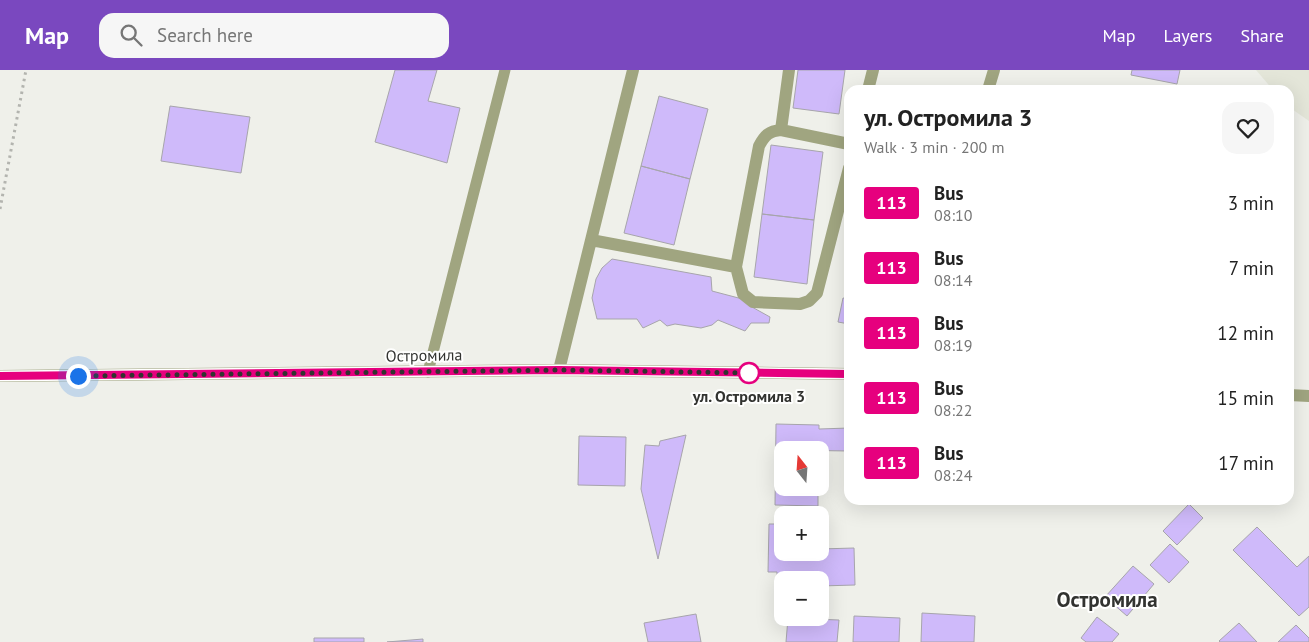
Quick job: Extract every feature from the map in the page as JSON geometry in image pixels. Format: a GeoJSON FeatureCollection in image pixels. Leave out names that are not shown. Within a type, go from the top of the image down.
{"type":"FeatureCollection","features":[{"type":"Feature","properties":{"kind":"street"},"geometry":{"type":"LineString","coordinates":[[559,370],[633,70]]}},
{"type":"Feature","properties":{"kind":"street"},"geometry":{"type":"LineString","coordinates":[[781,130],[789,70]]}},
{"type":"Feature","properties":{"kind":"street"},"geometry":{"type":"LineString","coordinates":[[869,85],[873,70]]}},
{"type":"Feature","properties":{"kind":"street"},"geometry":{"type":"LineString","coordinates":[[990,85],[994,70]]}},
{"type":"Feature","properties":{"kind":"street"},"geometry":{"type":"LineString","coordinates":[[844,143],[781,130],[764,135],[759,146],[736,268],[743,294],[753,302],[800,304],[809,301],[817,293],[844,188]]}},
{"type":"Feature","properties":{"kind":"street"},"geometry":{"type":"LineString","coordinates":[[591,240],[736,268]]}},
{"type":"Feature","properties":{"kind":"street","name":"Остромила"},"geometry":{"type":"LineString","coordinates":[[0,376],[559,370],[844,374]]}},
{"type":"Feature","properties":{"kind":"street"},"geometry":{"type":"LineString","coordinates":[[1294,395],[1309,396]]}},
{"type":"Feature","properties":{"kind":"lane"},"geometry":{"type":"LineString","coordinates":[[428,372],[505,70]]}},
{"type":"Feature","properties":{"kind":"path"},"geometry":{"type":"LineString","coordinates":[[0,208],[26,70]]}},
{"type":"Feature","properties":{"kind":"shaded area"},"geometry":{"type":"Polygon","coordinates":[[[1256,70],[1309,70],[1309,121],[1294,110],[1294,85],[1269,85],[1256,70]]]}},
{"type":"Feature","properties":{"kind":"building"},"geometry":{"type":"Polygon","coordinates":[[[395,70],[437,70],[428,101],[460,108],[447,163],[375,142],[395,70]]]}},
{"type":"Feature","properties":{"kind":"building"},"geometry":{"type":"Polygon","coordinates":[[[798,70],[845,70],[839,114],[793,108],[798,70]]]}},
{"type":"Feature","properties":{"kind":"building"},"geometry":{"type":"Polygon","coordinates":[[[1132,70],[1180,70],[1177,84],[1131,75],[1132,70]]]}},
{"type":"Feature","properties":{"kind":"building"},"geometry":{"type":"Polygon","coordinates":[[[659,96],[708,109],[690,179],[641,166],[659,96]]]}},
{"type":"Feature","properties":{"kind":"building"},"geometry":{"type":"Polygon","coordinates":[[[170,106],[250,117],[241,173],[161,161],[170,106]]]}},
{"type":"Feature","properties":{"kind":"building"},"geometry":{"type":"Polygon","coordinates":[[[771,145],[823,152],[814,220],[762,214],[771,145]]]}},
{"type":"Feature","properties":{"kind":"building"},"geometry":{"type":"Polygon","coordinates":[[[641,166],[690,179],[674,245],[624,233],[641,166]]]}},
{"type":"Feature","properties":{"kind":"building"},"geometry":{"type":"Polygon","coordinates":[[[762,214],[814,220],[807,284],[754,277],[762,214]]]}},
{"type":"Feature","properties":{"kind":"building"},"geometry":{"type":"Polygon","coordinates":[[[612,259],[711,277],[712,291],[750,301],[752,307],[770,317],[769,323],[751,323],[745,331],[718,320],[712,325],[701,328],[675,324],[667,326],[660,320],[643,328],[637,319],[597,319],[592,298],[596,279],[602,268],[612,259]]]}},
{"type":"Feature","properties":{"kind":"building"},"geometry":{"type":"Polygon","coordinates":[[[843,298],[844,298],[844,323],[838,322],[843,298]]]}},
{"type":"Feature","properties":{"kind":"building"},"geometry":{"type":"Polygon","coordinates":[[[776,424],[819,425],[819,429],[844,428],[844,451],[829,451],[829,441],[776,441],[776,424]]]}},
{"type":"Feature","properties":{"kind":"building"},"geometry":{"type":"Polygon","coordinates":[[[686,435],[658,559],[641,489],[645,445],[659,446],[660,441],[686,435]]]}},
{"type":"Feature","properties":{"kind":"building"},"geometry":{"type":"Polygon","coordinates":[[[579,436],[626,437],[625,486],[578,485],[579,436]]]}},
{"type":"Feature","properties":{"kind":"building"},"geometry":{"type":"Polygon","coordinates":[[[775,496],[818,496],[818,506],[775,505],[775,496]]]}},
{"type":"Feature","properties":{"kind":"building"},"geometry":{"type":"Polygon","coordinates":[[[1188,505],[1203,518],[1177,545],[1163,531],[1188,505]]]}},
{"type":"Feature","properties":{"kind":"building"},"geometry":{"type":"Polygon","coordinates":[[[769,524],[774,524],[774,561],[829,561],[829,549],[854,548],[855,585],[829,586],[829,571],[768,572],[769,524]]]}},
{"type":"Feature","properties":{"kind":"building"},"geometry":{"type":"Polygon","coordinates":[[[1257,527],[1297,567],[1309,556],[1309,607],[1299,616],[1233,550],[1257,527]]]}},
{"type":"Feature","properties":{"kind":"building"},"geometry":{"type":"Polygon","coordinates":[[[1170,544],[1189,562],[1169,583],[1150,565],[1170,544]]]}},
{"type":"Feature","properties":{"kind":"building"},"geometry":{"type":"Polygon","coordinates":[[[1133,566],[1154,584],[1127,616],[1105,597],[1133,566]]]}},
{"type":"Feature","properties":{"kind":"building"},"geometry":{"type":"Polygon","coordinates":[[[922,613],[975,616],[974,642],[921,642],[922,613]]]}},
{"type":"Feature","properties":{"kind":"building"},"geometry":{"type":"Polygon","coordinates":[[[696,614],[701,642],[648,642],[644,623],[696,614]]]}},
{"type":"Feature","properties":{"kind":"building"},"geometry":{"type":"Polygon","coordinates":[[[854,616],[900,618],[899,642],[853,642],[854,616]]]}},
{"type":"Feature","properties":{"kind":"building"},"geometry":{"type":"Polygon","coordinates":[[[1097,617],[1119,634],[1112,642],[1086,642],[1081,638],[1097,617]]]}},
{"type":"Feature","properties":{"kind":"building"},"geometry":{"type":"Polygon","coordinates":[[[829,620],[839,620],[837,642],[786,642],[787,626],[829,626],[829,620]]]}},
{"type":"Feature","properties":{"kind":"building"},"geometry":{"type":"Polygon","coordinates":[[[1239,623],[1257,642],[1219,641],[1239,623]]]}},
{"type":"Feature","properties":{"kind":"building"},"geometry":{"type":"Polygon","coordinates":[[[1296,625],[1309,638],[1309,642],[1278,642],[1296,625]]]}},
{"type":"Feature","properties":{"kind":"building"},"geometry":{"type":"Polygon","coordinates":[[[314,638],[364,638],[364,642],[314,642],[314,638]]]}},
{"type":"Feature","properties":{"kind":"building"},"geometry":{"type":"Polygon","coordinates":[[[423,639],[423,642],[387,642],[423,639]]]}},
{"type":"Feature","properties":{"kind":"bus line","name":"113"},"geometry":{"type":"LineString","coordinates":[[0,376],[559,370],[844,374]]}},
{"type":"Feature","properties":{"kind":"place","name":"ул. Остромила 3"},"geometry":{"type":"Point","coordinates":[749,373]}},
{"type":"Feature","properties":{"kind":"district","name":"Остромила"},"geometry":{"type":"Point","coordinates":[1107,599]}},
{"type":"Feature","properties":{"kind":"route"},"geometry":{"type":"LineString","coordinates":[[78,376],[559,370],[752,373],[749,373]]}}]}
